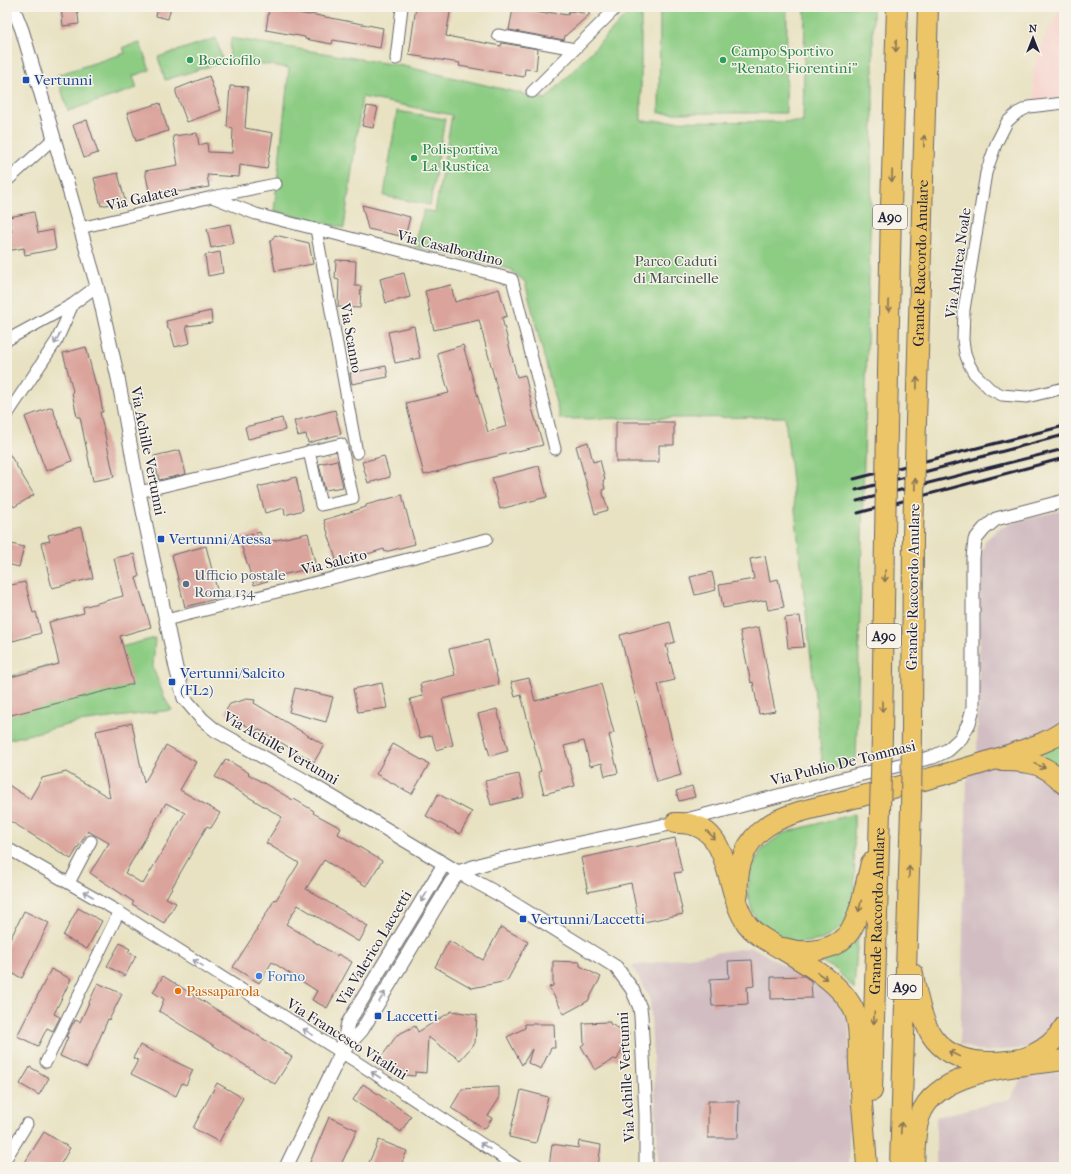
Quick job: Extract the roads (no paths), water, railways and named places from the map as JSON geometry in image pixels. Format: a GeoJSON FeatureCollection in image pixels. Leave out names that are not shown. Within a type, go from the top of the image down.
{"type":"FeatureCollection","features":[{"type":"Feature","properties":{"kind":"highway","name":"Grande Raccordo Anulare"},"geometry":{"type":"LineString","coordinates":[[869,1167],[880,819],[891,207],[897,7]]}},
{"type":"Feature","properties":{"kind":"highway","name":"Grande Raccordo Anulare"},"geometry":{"type":"LineString","coordinates":[[900,1167],[911,807],[916,422],[928,7]]}},
{"type":"Feature","properties":{"kind":"highway"},"geometry":{"type":"LineString","coordinates":[[741,912],[738,883],[742,858],[754,838],[767,826],[786,817],[815,808],[988,762],[1042,744],[1064,731]]}},
{"type":"Feature","properties":{"kind":"highway"},"geometry":{"type":"LineString","coordinates":[[988,762],[1020,761],[1037,765],[1053,773],[1064,784]]}},
{"type":"Feature","properties":{"kind":"highway"},"geometry":{"type":"LineString","coordinates":[[778,947],[804,952],[821,950],[835,944],[850,932],[858,914],[880,819]]}},
{"type":"Feature","properties":{"kind":"highway"},"geometry":{"type":"LineString","coordinates":[[675,823],[684,822],[696,825],[704,829],[716,840],[722,852],[733,895],[750,928],[831,983],[845,997],[855,1014],[858,1030],[859,1066],[869,1167]]}},
{"type":"Feature","properties":{"kind":"highway"},"geometry":{"type":"LineString","coordinates":[[908,903],[910,955],[915,984],[927,1029],[940,1045],[958,1057],[977,1062],[988,1063],[1018,1060],[1031,1056],[1043,1048],[1057,1037],[1064,1027]]}},
{"type":"Feature","properties":{"kind":"highway"},"geometry":{"type":"LineString","coordinates":[[914,1167],[915,1140],[920,1116],[927,1102],[947,1085],[964,1077],[983,1072],[1064,1060]]}},
{"type":"Feature","properties":{"kind":"street","name":"Via Achille Vertunni"},"geometry":{"type":"LineString","coordinates":[[13,7],[23,34],[97,286],[118,378],[181,691],[190,706],[208,724],[444,864],[500,895],[616,967],[630,984],[640,1008],[643,1032],[646,1167]]}},
{"type":"Feature","properties":{"kind":"street"},"geometry":{"type":"LineString","coordinates":[[396,59],[402,7]]}},
{"type":"Feature","properties":{"kind":"street"},"geometry":{"type":"LineString","coordinates":[[532,92],[617,7]]}},
{"type":"Feature","properties":{"kind":"street"},"geometry":{"type":"LineString","coordinates":[[498,35],[575,49]]}},
{"type":"Feature","properties":{"kind":"street","name":"Via Andrea Noale"},"geometry":{"type":"LineString","coordinates":[[1064,103],[1029,107],[1017,113],[1007,122],[996,144],[986,173],[964,310],[963,340],[964,352],[968,364],[974,373],[990,389],[1002,395],[1026,397],[1064,388]]}},
{"type":"Feature","properties":{"kind":"street"},"geometry":{"type":"LineString","coordinates":[[7,181],[54,138]]}},
{"type":"Feature","properties":{"kind":"street","name":"Via Galatea"},"geometry":{"type":"LineString","coordinates":[[80,228],[212,197],[276,184]]}},
{"type":"Feature","properties":{"kind":"street","name":"Via Casalbordino"},"geometry":{"type":"LineString","coordinates":[[212,197],[256,214],[512,279],[555,449]]}},
{"type":"Feature","properties":{"kind":"street","name":"Via Scanno"},"geometry":{"type":"LineString","coordinates":[[316,229],[357,453]]}},
{"type":"Feature","properties":{"kind":"street"},"geometry":{"type":"LineString","coordinates":[[7,340],[73,304],[97,286]]}},
{"type":"Feature","properties":{"kind":"street"},"geometry":{"type":"LineString","coordinates":[[7,414],[57,340],[73,304]]}},
{"type":"Feature","properties":{"kind":"street"},"geometry":{"type":"LineString","coordinates":[[140,492],[309,451],[341,444],[353,498],[321,504],[309,451]]}},
{"type":"Feature","properties":{"kind":"street","name":"Via Publio De Tommasi"},"geometry":{"type":"LineString","coordinates":[[458,872],[489,862],[675,823],[933,757],[948,750],[965,732],[970,723],[973,708],[973,558],[975,540],[984,528],[996,519],[1064,501]]}},
{"type":"Feature","properties":{"kind":"street"},"geometry":{"type":"LineString","coordinates":[[1041,507],[1064,513]]}},
{"type":"Feature","properties":{"kind":"street","name":"Via Salcito"},"geometry":{"type":"LineString","coordinates":[[166,620],[487,539]]}},
{"type":"Feature","properties":{"kind":"street"},"geometry":{"type":"LineString","coordinates":[[69,883],[91,840]]}},
{"type":"Feature","properties":{"kind":"street","name":"Via Francesco Vitalini"},"geometry":{"type":"LineString","coordinates":[[7,848],[119,912],[518,1167]]}},
{"type":"Feature","properties":{"kind":"street","name":"Via Valerico Laccetti"},"geometry":{"type":"LineString","coordinates":[[286,1167],[341,1053],[348,1023],[444,864]]}},
{"type":"Feature","properties":{"kind":"street","name":"Via Valerico Laccetti"},"geometry":{"type":"LineString","coordinates":[[341,1053],[362,1030],[458,872]]}},
{"type":"Feature","properties":{"kind":"street"},"geometry":{"type":"LineString","coordinates":[[46,1062],[119,912]]}},
{"type":"Feature","properties":{"kind":"street"},"geometry":{"type":"LineString","coordinates":[[407,925],[416,924],[419,927],[420,933]]}},
{"type":"Feature","properties":{"kind":"street"},"geometry":{"type":"LineString","coordinates":[[348,1023],[350,1028],[353,1030],[362,1030]]}},
{"type":"Feature","properties":{"kind":"street"},"geometry":{"type":"LineString","coordinates":[[7,1157],[27,1124]]}},
{"type":"Feature","properties":{"kind":"railway"},"geometry":{"type":"LineString","coordinates":[[854,479],[1064,426]]}},
{"type":"Feature","properties":{"kind":"railway"},"geometry":{"type":"LineString","coordinates":[[856,490],[1064,435]]}},
{"type":"Feature","properties":{"kind":"railway"},"geometry":{"type":"LineString","coordinates":[[857,501],[1064,449]]}},
{"type":"Feature","properties":{"kind":"railway"},"geometry":{"type":"LineString","coordinates":[[858,513],[1064,458]]}},
{"type":"Feature","properties":{"kind":"place","name":"Bocciofilo"},"geometry":{"type":"Point","coordinates":[190,60]}},
{"type":"Feature","properties":{"kind":"place","name":"Campo Sportivo \"Renato Fiorentini\""},"geometry":{"type":"Point","coordinates":[723,60]}},
{"type":"Feature","properties":{"kind":"place","name":"Vertunni"},"geometry":{"type":"Point","coordinates":[26,80]}},
{"type":"Feature","properties":{"kind":"place","name":"Polisportiva La Rustica"},"geometry":{"type":"Point","coordinates":[414,158]}},
{"type":"Feature","properties":{"kind":"place","name":"Vertunni/Atessa"},"geometry":{"type":"Point","coordinates":[161,539]}},
{"type":"Feature","properties":{"kind":"place","name":"Ufficio postale Roma 134"},"geometry":{"type":"Point","coordinates":[186,584]}},
{"type":"Feature","properties":{"kind":"place","name":"Vertunni/Salcito (FL2)"},"geometry":{"type":"Point","coordinates":[172,682]}},
{"type":"Feature","properties":{"kind":"place","name":"Vertunni/Laccetti"},"geometry":{"type":"Point","coordinates":[523,919]}},
{"type":"Feature","properties":{"kind":"place","name":"Forno"},"geometry":{"type":"Point","coordinates":[259,976]}},
{"type":"Feature","properties":{"kind":"place","name":"Passaparola"},"geometry":{"type":"Point","coordinates":[178,991]}},
{"type":"Feature","properties":{"kind":"place","name":"Laccetti"},"geometry":{"type":"Point","coordinates":[378,1016]}},
{"type":"Feature","properties":{"kind":"park label","name":"Parco Caduti di Marcinelle"},"geometry":{"type":"Point","coordinates":[676,270]}}]}
